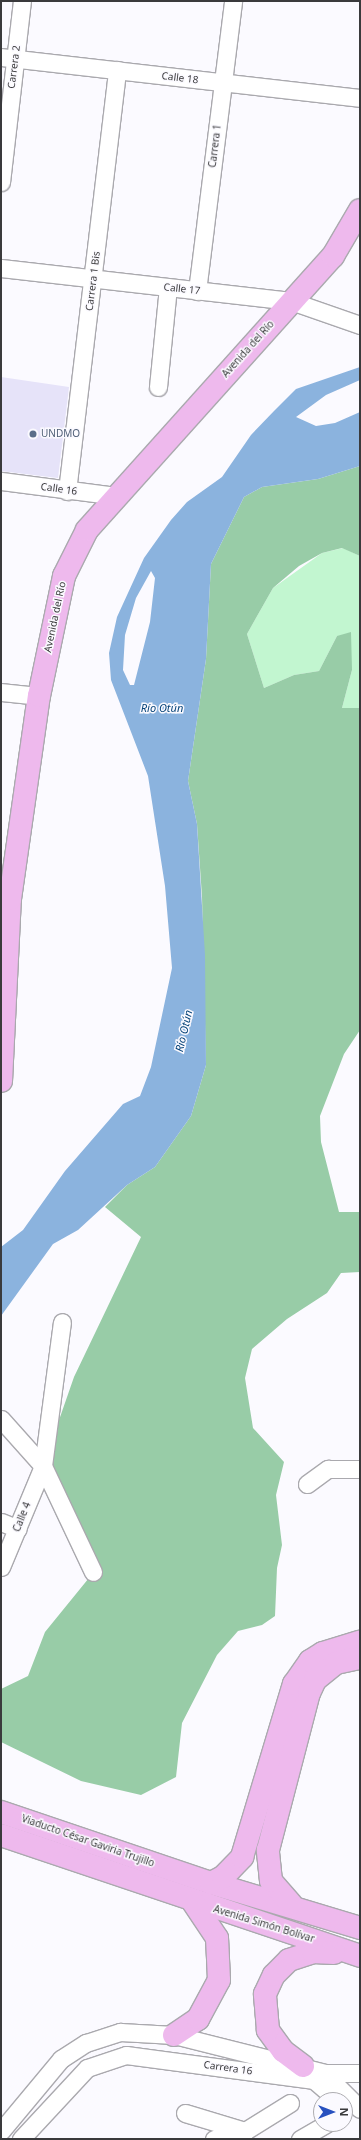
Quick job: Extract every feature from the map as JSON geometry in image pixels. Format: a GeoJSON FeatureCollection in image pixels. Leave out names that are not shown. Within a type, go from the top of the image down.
{"type":"FeatureCollection","features":[{"type":"Feature","properties":{"kind":"main road","name":"Avenida del Río"},"geometry":{"type":"LineString","coordinates":[[1,1081],[6,898],[39,696],[64,576],[87,530],[333,256],[360,210]]}},
{"type":"Feature","properties":{"kind":"main road"},"geometry":{"type":"LineString","coordinates":[[210,1883],[223,1877],[242,1857],[294,1684],[310,1661],[323,1653],[360,1642]]}},
{"type":"Feature","properties":{"kind":"main road"},"geometry":{"type":"LineString","coordinates":[[291,1904],[271,1881],[268,1850],[309,1693],[315,1680],[330,1667],[360,1658]]}},
{"type":"Feature","properties":{"kind":"main road","name":"Viaducto César Gaviria Trujillo"},"geometry":{"type":"LineString","coordinates":[[1,1812],[210,1883]]}},
{"type":"Feature","properties":{"kind":"main road","name":"Avenida Simón Bolívar"},"geometry":{"type":"LineString","coordinates":[[1,1835],[193,1902],[360,1956]]}},
{"type":"Feature","properties":{"kind":"main road"},"geometry":{"type":"LineString","coordinates":[[210,1883],[291,1904],[360,1928]]}},
{"type":"Feature","properties":{"kind":"main road"},"geometry":{"type":"LineString","coordinates":[[174,2035],[198,2019],[219,1980],[217,1938],[193,1902]]}},
{"type":"Feature","properties":{"kind":"main road"},"geometry":{"type":"LineString","coordinates":[[314,2073],[283,2051],[268,2030],[263,2005],[268,1984],[280,1968],[300,1955],[332,1953],[360,1959]]}},
{"type":"Feature","properties":{"kind":"street","name":"Carrera 2"},"geometry":{"type":"LineString","coordinates":[[1,182],[8,58],[22,1]]}},
{"type":"Feature","properties":{"kind":"street","name":"Carrera 1"},"geometry":{"type":"LineString","coordinates":[[197,291],[233,1]]}},
{"type":"Feature","properties":{"kind":"street","name":"Calle 18"},"geometry":{"type":"LineString","coordinates":[[8,58],[360,98]]}},
{"type":"Feature","properties":{"kind":"street","name":"Carrera 1 Bis"},"geometry":{"type":"LineString","coordinates":[[67,491],[94,279],[117,70]]}},
{"type":"Feature","properties":{"kind":"street","name":"Calle 17"},"geometry":{"type":"LineString","coordinates":[[1,268],[291,301],[360,325]]}},
{"type":"Feature","properties":{"kind":"street"},"geometry":{"type":"LineString","coordinates":[[158,387],[168,287]]}},
{"type":"Feature","properties":{"kind":"street","name":"Calle 16"},"geometry":{"type":"LineString","coordinates":[[1,481],[67,491],[117,496]]}},
{"type":"Feature","properties":{"kind":"street"},"geometry":{"type":"LineString","coordinates":[[1,692],[39,696]]}},
{"type":"Feature","properties":{"kind":"street","name":"Calle 4"},"geometry":{"type":"LineString","coordinates":[[1,1567],[43,1466],[62,1322]]}},
{"type":"Feature","properties":{"kind":"street"},"geometry":{"type":"LineString","coordinates":[[1,1419],[43,1466],[93,1572]]}},
{"type":"Feature","properties":{"kind":"street"},"geometry":{"type":"LineString","coordinates":[[307,1484],[328,1469],[360,1469]]}},
{"type":"Feature","properties":{"kind":"street"},"geometry":{"type":"LineString","coordinates":[[1,1522],[18,1529]]}},
{"type":"Feature","properties":{"kind":"street"},"geometry":{"type":"LineString","coordinates":[[1,2131],[46,2074],[86,2043],[135,2031],[174,2035],[314,2073],[360,2073]]}},
{"type":"Feature","properties":{"kind":"street","name":"Carrera 16"},"geometry":{"type":"LineString","coordinates":[[21,2139],[87,2068],[112,2058],[144,2056],[314,2073]]}},
{"type":"Feature","properties":{"kind":"street"},"geometry":{"type":"LineString","coordinates":[[314,2073],[319,2092]]}},
{"type":"Feature","properties":{"kind":"street"},"geometry":{"type":"LineString","coordinates":[[314,2073],[333,2092]]}},
{"type":"Feature","properties":{"kind":"street"},"geometry":{"type":"LineString","coordinates":[[314,2073],[333,2092]]}},
{"type":"Feature","properties":{"kind":"street"},"geometry":{"type":"LineString","coordinates":[[214,2139],[248,2135],[290,2102]]}},
{"type":"Feature","properties":{"kind":"street"},"geometry":{"type":"LineString","coordinates":[[185,2113],[248,2135]]}},
{"type":"Feature","properties":{"kind":"green space"},"geometry":{"type":"Polygon","coordinates":[[[360,466],[360,556],[342,548],[322,553],[299,566],[273,588],[247,634],[264,688],[294,675],[319,671],[337,636],[351,632],[352,670],[342,708],[360,708],[360,1030],[344,1054],[320,1116],[321,1142],[339,1212],[360,1212],[360,1272],[341,1273],[327,1293],[287,1319],[252,1349],[245,1378],[253,1428],[284,1462],[276,1495],[282,1545],[277,1568],[275,1616],[262,1625],[238,1631],[217,1655],[182,1723],[176,1777],[141,1795],[81,1781],[1,1742],[1,1689],[28,1676],[45,1632],[93,1573],[43,1466],[74,1377],[141,1237],[105,1207],[127,1185],[155,1167],[191,1116],[206,1065],[202,897],[197,824],[188,781],[206,659],[211,564],[244,497],[262,487],[318,479],[360,466]]]}},
{"type":"Feature","properties":{"kind":"green space"},"geometry":{"type":"Polygon","coordinates":[[[343,548],[360,556],[360,708],[342,708],[352,670],[337,636],[319,671],[294,675],[264,688],[247,634],[273,588],[322,553],[343,548]]]}},
{"type":"Feature","properties":{"kind":"water","name":"Río Otún"},"geometry":{"type":"Polygon","coordinates":[[[360,367],[360,380],[326,395],[296,417],[316,426],[335,423],[360,412],[360,466],[318,479],[262,487],[244,497],[211,564],[206,659],[188,781],[197,824],[205,955],[206,1065],[191,1116],[155,1167],[127,1185],[78,1230],[53,1244],[1,1316],[1,1247],[23,1230],[65,1171],[123,1104],[140,1096],[151,1067],[172,968],[165,886],[148,776],[111,680],[109,653],[117,617],[144,558],[171,520],[187,502],[222,477],[251,435],[296,389],[360,367]],[[151,571],[136,598],[125,635],[123,670],[130,685],[134,685],[150,622],[155,578],[151,571]]]}},
{"type":"Feature","properties":{"kind":"building","name":"UNDMO"},"geometry":{"type":"Polygon","coordinates":[[[1,377],[69,387],[58,478],[1,471],[1,377]]]}},
{"type":"Feature","properties":{"kind":"place","name":"UNDMO"},"geometry":{"type":"Point","coordinates":[33,434]}}]}
